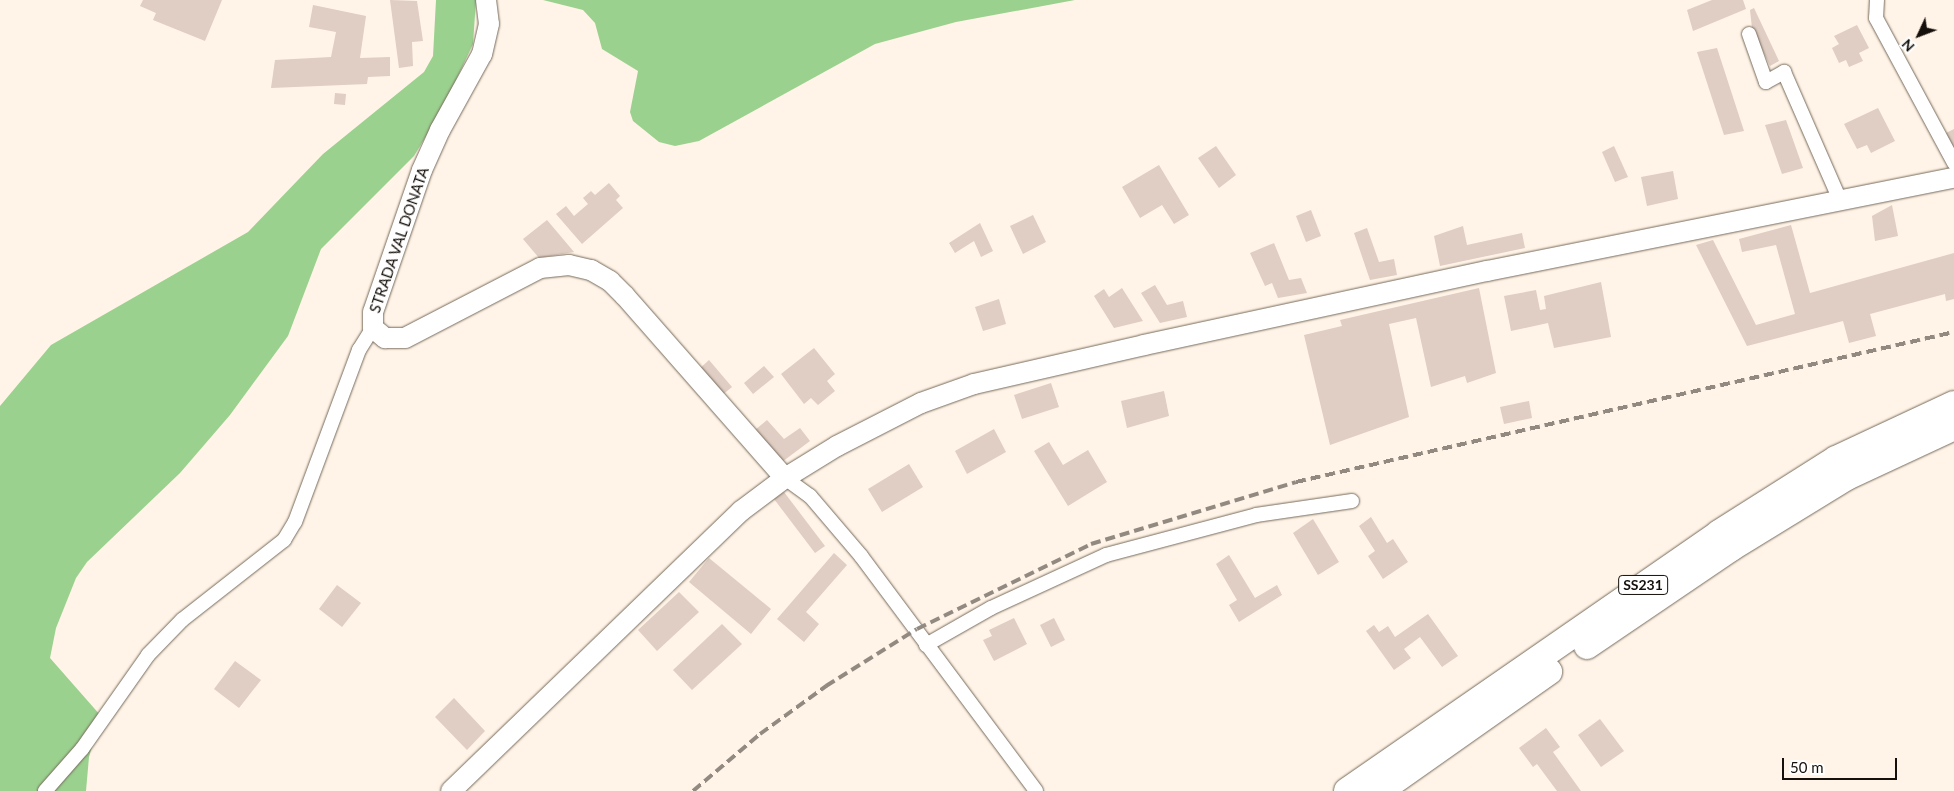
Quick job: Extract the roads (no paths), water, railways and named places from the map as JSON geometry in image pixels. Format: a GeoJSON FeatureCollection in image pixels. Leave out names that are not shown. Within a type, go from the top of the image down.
{"type":"FeatureCollection","features":[{"type":"Feature","properties":{"kind":"highway","name":"SS231"},"geometry":{"type":"LineString","coordinates":[[1347,791],[1719,533],[1836,459],[1954,404]]}},
{"type":"Feature","properties":{"kind":"highway","name":"SS231"},"geometry":{"type":"LineString","coordinates":[[1380,791],[1731,548],[1847,477],[1954,427]]}},
{"type":"Feature","properties":{"kind":"main road","name":"STRADA VAL DONATA"},"geometry":{"type":"LineString","coordinates":[[486,0],[489,24],[482,54],[440,130],[422,170],[373,312],[373,328],[385,338],[405,338],[427,330],[540,268],[569,265],[591,270],[610,281],[625,296],[785,478]]}},
{"type":"Feature","properties":{"kind":"main road"},"geometry":{"type":"LineString","coordinates":[[451,791],[675,572],[742,511],[785,478],[872,425],[974,384],[1487,271],[1954,178]]}},
{"type":"Feature","properties":{"kind":"street"},"geometry":{"type":"LineString","coordinates":[[1877,0],[1876,18],[1954,163]]}},
{"type":"Feature","properties":{"kind":"street"},"geometry":{"type":"LineString","coordinates":[[1749,34],[1766,82],[1784,72],[1840,200]]}},
{"type":"Feature","properties":{"kind":"street"},"geometry":{"type":"LineString","coordinates":[[45,791],[82,749],[148,655],[182,620],[284,540],[295,522],[359,350],[373,328]]}},
{"type":"Feature","properties":{"kind":"street"},"geometry":{"type":"LineString","coordinates":[[785,478],[810,496],[861,556],[1036,791]]}},
{"type":"Feature","properties":{"kind":"street"},"geometry":{"type":"LineString","coordinates":[[926,645],[991,608],[1106,555],[1256,516],[1352,501]]}},
{"type":"Feature","properties":{"kind":"railway"},"geometry":{"type":"LineString","coordinates":[[693,791],[760,734],[826,686],[917,629],[1091,544],[1296,482],[1954,332]]}}]}
